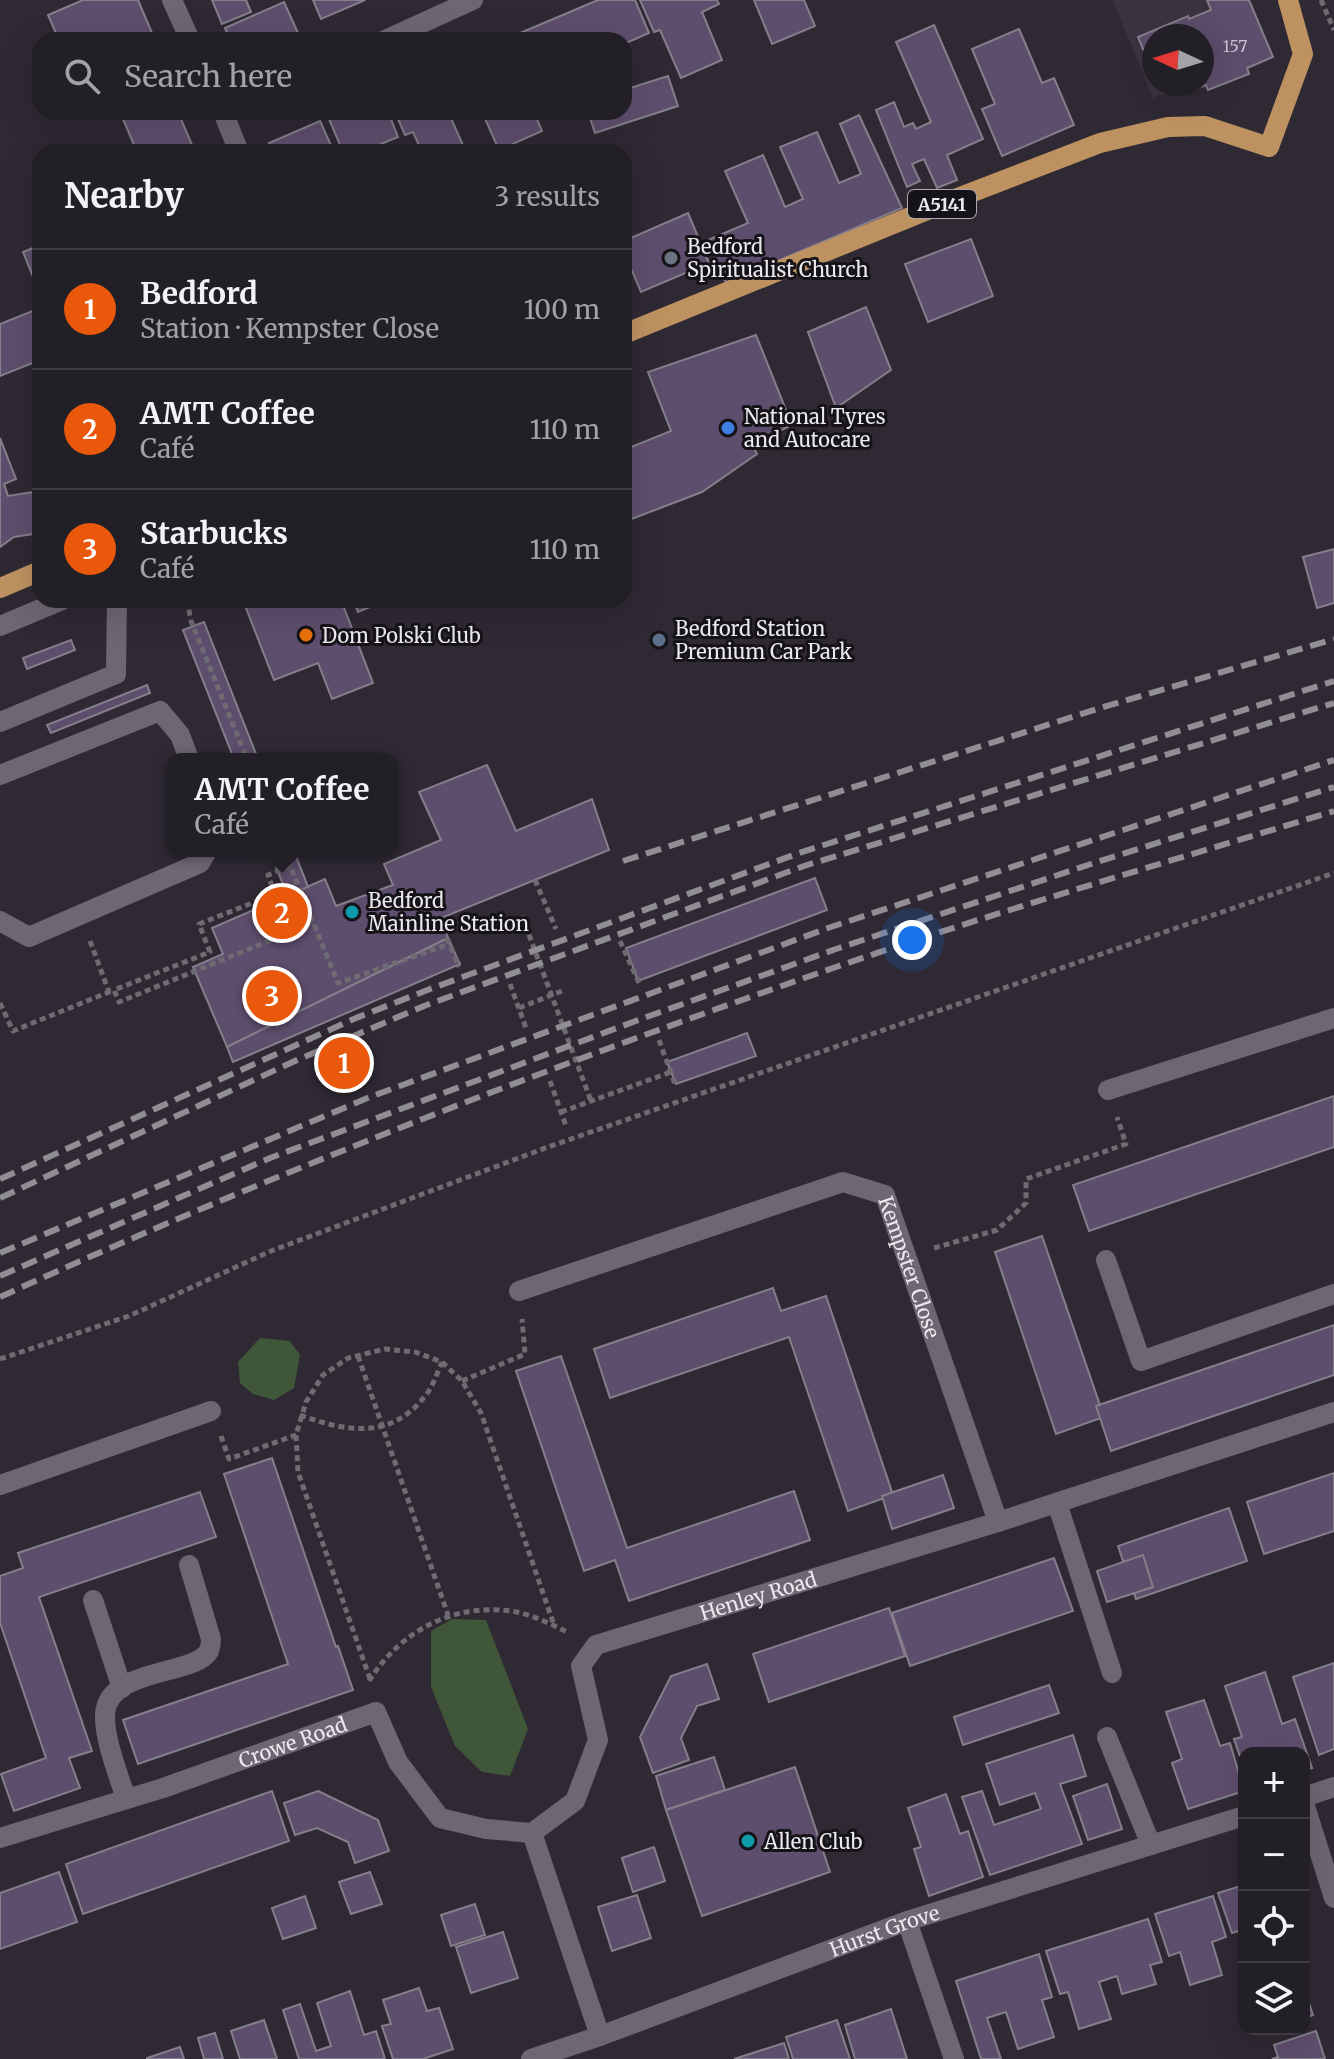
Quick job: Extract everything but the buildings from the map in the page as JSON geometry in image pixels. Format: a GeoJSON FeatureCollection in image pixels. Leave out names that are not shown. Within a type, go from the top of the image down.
{"type":"FeatureCollection","features":[{"type":"Feature","properties":{"kind":"main road","name":"A5141"},"geometry":{"type":"LineString","coordinates":[[632,331],[1100,143],[1168,127],[1205,126],[1269,147],[1303,54],[1288,0]]}},
{"type":"Feature","properties":{"kind":"main road"},"geometry":{"type":"LineString","coordinates":[[0,588],[32,574]]}},
{"type":"Feature","properties":{"kind":"street"},"geometry":{"type":"LineString","coordinates":[[172,0],[186,32]]}},
{"type":"Feature","properties":{"kind":"street"},"geometry":{"type":"LineString","coordinates":[[403,32],[473,0]]}},
{"type":"Feature","properties":{"kind":"street"},"geometry":{"type":"LineString","coordinates":[[228,120],[236,144]]}},
{"type":"Feature","properties":{"kind":"street"},"geometry":{"type":"LineString","coordinates":[[0,626],[43,608]]}},
{"type":"Feature","properties":{"kind":"street"},"geometry":{"type":"LineString","coordinates":[[0,722],[116,674],[117,608]]}},
{"type":"Feature","properties":{"kind":"street"},"geometry":{"type":"LineString","coordinates":[[2,769],[160,711],[180,735],[187,753]]}},
{"type":"Feature","properties":{"kind":"street"},"geometry":{"type":"LineString","coordinates":[[0,921],[29,937],[200,863],[204,857]]}},
{"type":"Feature","properties":{"kind":"street"},"geometry":{"type":"LineString","coordinates":[[1108,1090],[1334,1018]]}},
{"type":"Feature","properties":{"kind":"street","name":"Kempster Close"},"geometry":{"type":"LineString","coordinates":[[519,1291],[843,1182],[885,1195],[998,1522]]}},
{"type":"Feature","properties":{"kind":"street"},"geometry":{"type":"LineString","coordinates":[[1106,1260],[1141,1361],[1334,1294]]}},
{"type":"Feature","properties":{"kind":"street"},"geometry":{"type":"LineString","coordinates":[[0,1485],[211,1411]]}},
{"type":"Feature","properties":{"kind":"street","name":"Henley Road"},"geometry":{"type":"LineString","coordinates":[[596,1645],[998,1522],[1334,1412]]}},
{"type":"Feature","properties":{"kind":"street"},"geometry":{"type":"LineString","coordinates":[[1057,1503],[1112,1673]]}},
{"type":"Feature","properties":{"kind":"street"},"geometry":{"type":"LineString","coordinates":[[126,1799],[105,1718],[110,1698],[141,1678],[202,1659],[210,1650],[211,1639],[189,1565]]}},
{"type":"Feature","properties":{"kind":"street"},"geometry":{"type":"LineString","coordinates":[[93,1600],[122,1688]]}},
{"type":"Feature","properties":{"kind":"street"},"geometry":{"type":"LineString","coordinates":[[376,1712],[398,1762],[440,1818],[486,1829],[532,1833],[575,1801],[598,1740],[581,1666],[596,1645]]}},
{"type":"Feature","properties":{"kind":"street","name":"Crowe Road"},"geometry":{"type":"LineString","coordinates":[[0,1838],[126,1799],[376,1712]]}},
{"type":"Feature","properties":{"kind":"street"},"geometry":{"type":"LineString","coordinates":[[1107,1737],[1151,1845]]}},
{"type":"Feature","properties":{"kind":"street"},"geometry":{"type":"LineString","coordinates":[[1310,1795],[1334,1787]]}},
{"type":"Feature","properties":{"kind":"street","name":"Hurst Grove"},"geometry":{"type":"LineString","coordinates":[[531,2059],[907,1921],[1238,1818]]}},
{"type":"Feature","properties":{"kind":"street"},"geometry":{"type":"LineString","coordinates":[[1309,1819],[1334,1898]]}},
{"type":"Feature","properties":{"kind":"street"},"geometry":{"type":"LineString","coordinates":[[532,1833],[600,2036]]}},
{"type":"Feature","properties":{"kind":"street"},"geometry":{"type":"LineString","coordinates":[[907,1921],[954,2059]]}},
{"type":"Feature","properties":{"kind":"path"},"geometry":{"type":"LineString","coordinates":[[1321,0],[1334,30]]}},
{"type":"Feature","properties":{"kind":"path"},"geometry":{"type":"LineString","coordinates":[[189,608],[245,753]]}},
{"type":"Feature","properties":{"kind":"path"},"geometry":{"type":"LineString","coordinates":[[286,857],[338,983],[449,941],[459,967]]}},
{"type":"Feature","properties":{"kind":"path"},"geometry":{"type":"LineString","coordinates":[[0,1003],[13,1031],[210,952],[199,924],[275,894],[268,875],[290,866]]}},
{"type":"Feature","properties":{"kind":"path"},"geometry":{"type":"LineString","coordinates":[[0,1359],[129,1316],[271,1251],[548,1147],[1334,873]]}},
{"type":"Feature","properties":{"kind":"path"},"geometry":{"type":"LineString","coordinates":[[535,880],[543,908],[556,929]]}},
{"type":"Feature","properties":{"kind":"path"},"geometry":{"type":"LineString","coordinates":[[80,914],[119,1002],[313,923]]}},
{"type":"Feature","properties":{"kind":"path"},"geometry":{"type":"LineString","coordinates":[[522,916],[591,1101]]}},
{"type":"Feature","properties":{"kind":"path"},"geometry":{"type":"LineString","coordinates":[[620,941],[640,985]]}},
{"type":"Feature","properties":{"kind":"path"},"geometry":{"type":"LineString","coordinates":[[510,984],[526,1028]]}},
{"type":"Feature","properties":{"kind":"path"},"geometry":{"type":"LineString","coordinates":[[519,1008],[562,991]]}},
{"type":"Feature","properties":{"kind":"path"},"geometry":{"type":"LineString","coordinates":[[659,1040],[676,1087]]}},
{"type":"Feature","properties":{"kind":"path"},"geometry":{"type":"LineString","coordinates":[[561,1112],[671,1072]]}},
{"type":"Feature","properties":{"kind":"path"},"geometry":{"type":"LineString","coordinates":[[550,1081],[566,1126]]}},
{"type":"Feature","properties":{"kind":"path"},"geometry":{"type":"LineString","coordinates":[[906,1256],[997,1230],[1026,1203],[1026,1179],[1126,1144],[1108,1090]]}},
{"type":"Feature","properties":{"kind":"path"},"geometry":{"type":"LineString","coordinates":[[462,1381],[525,1354],[519,1291]]}},
{"type":"Feature","properties":{"kind":"path"},"geometry":{"type":"LineString","coordinates":[[370,1679],[298,1472],[296,1435],[300,1415],[323,1375],[348,1358],[385,1349],[415,1352],[442,1362],[462,1381],[481,1413],[554,1625]]}},
{"type":"Feature","properties":{"kind":"path"},"geometry":{"type":"LineString","coordinates":[[358,1356],[448,1615]]}},
{"type":"Feature","properties":{"kind":"path"},"geometry":{"type":"LineString","coordinates":[[300,1415],[330,1426],[361,1430],[383,1426],[405,1417],[427,1394],[442,1362]]}},
{"type":"Feature","properties":{"kind":"path"},"geometry":{"type":"LineString","coordinates":[[211,1411],[229,1459],[296,1435]]}},
{"type":"Feature","properties":{"kind":"path"},"geometry":{"type":"LineString","coordinates":[[376,1712],[361,1702],[370,1679],[406,1638],[448,1615],[479,1611],[517,1612],[596,1645]]}},
{"type":"Feature","properties":{"kind":"shaded area"},"geometry":{"type":"Polygon","coordinates":[[[1113,0],[1244,0],[1214,26],[1142,24],[1142,71],[1113,0]]]}},
{"type":"Feature","properties":{"kind":"green space"},"geometry":{"type":"Polygon","coordinates":[[[260,1338],[290,1341],[300,1355],[294,1388],[274,1400],[253,1394],[240,1383],[238,1362],[260,1338]]]}},
{"type":"Feature","properties":{"kind":"green space"},"geometry":{"type":"Polygon","coordinates":[[[452,1619],[486,1620],[528,1729],[510,1776],[482,1772],[455,1746],[431,1687],[431,1631],[452,1619]]]}},
{"type":"Feature","properties":{"kind":"railway"},"geometry":{"type":"LineString","coordinates":[[623,861],[1097,709],[1334,639]]}},
{"type":"Feature","properties":{"kind":"railway"},"geometry":{"type":"LineString","coordinates":[[0,1179],[356,1018],[430,989],[799,853],[1334,681]]}},
{"type":"Feature","properties":{"kind":"railway"},"geometry":{"type":"LineString","coordinates":[[0,1198],[297,1060],[424,1006],[804,866],[1334,703]]}},
{"type":"Feature","properties":{"kind":"railway"},"geometry":{"type":"LineString","coordinates":[[0,1253],[370,1097],[828,928],[1334,760]]}},
{"type":"Feature","properties":{"kind":"railway"},"geometry":{"type":"LineString","coordinates":[[0,1276],[270,1158],[641,1019],[836,949],[1334,787]]}},
{"type":"Feature","properties":{"kind":"railway"},"geometry":{"type":"LineString","coordinates":[[0,1297],[310,1164],[624,1042],[960,926],[1334,811]]}},
{"type":"Feature","properties":{"kind":"place","name":"Bedford Spiritualist Church"},"geometry":{"type":"Point","coordinates":[671,258]}},
{"type":"Feature","properties":{"kind":"place","name":"National Tyres and Autocare"},"geometry":{"type":"Point","coordinates":[728,428]}},
{"type":"Feature","properties":{"kind":"place","name":"Dom Polski Club"},"geometry":{"type":"Point","coordinates":[306,635]}},
{"type":"Feature","properties":{"kind":"place","name":"Bedford Station Premium Car Park"},"geometry":{"type":"Point","coordinates":[659,640]}},
{"type":"Feature","properties":{"kind":"place","name":"Bedford Mainline Station"},"geometry":{"type":"Point","coordinates":[352,912]}},
{"type":"Feature","properties":{"kind":"place","name":"AMT Coffee"},"geometry":{"type":"Point","coordinates":[282,913]}},
{"type":"Feature","properties":{"kind":"place","name":"Starbucks"},"geometry":{"type":"Point","coordinates":[272,996]}},
{"type":"Feature","properties":{"kind":"place","name":"Bedford"},"geometry":{"type":"Point","coordinates":[344,1063]}},
{"type":"Feature","properties":{"kind":"place","name":"Allen Club"},"geometry":{"type":"Point","coordinates":[748,1841]}}]}
